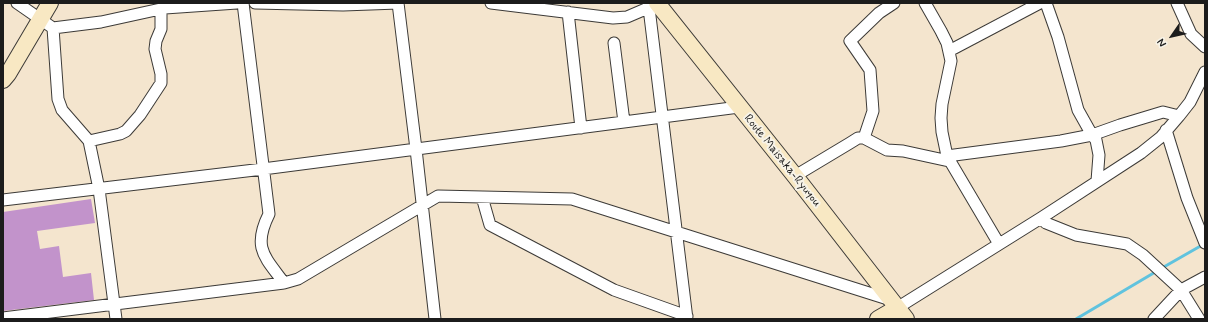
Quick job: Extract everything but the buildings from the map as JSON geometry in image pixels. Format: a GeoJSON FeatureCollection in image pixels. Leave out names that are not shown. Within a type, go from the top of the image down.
{"type":"FeatureCollection","features":[{"type":"Feature","properties":{"kind":"main road"},"geometry":{"type":"LineString","coordinates":[[3,80],[47,23],[50,3]]}},
{"type":"Feature","properties":{"kind":"main road","name":"Route Maisaka-Ryuyou"},"geometry":{"type":"LineString","coordinates":[[654,5],[795,176],[898,309]]}},
{"type":"Feature","properties":{"kind":"main road"},"geometry":{"type":"LineString","coordinates":[[878,319],[898,309]]}},
{"type":"Feature","properties":{"kind":"street"},"geometry":{"type":"LineString","coordinates":[[17,3],[47,23],[100,22],[161,8],[237,3]]}},
{"type":"Feature","properties":{"kind":"street"},"geometry":{"type":"LineString","coordinates":[[243,3],[269,214],[263,225],[261,250],[284,283]]}},
{"type":"Feature","properties":{"kind":"street"},"geometry":{"type":"LineString","coordinates":[[254,3],[343,5],[398,3],[435,319]]}},
{"type":"Feature","properties":{"kind":"street"},"geometry":{"type":"LineString","coordinates":[[482,197],[490,225],[614,290],[687,317],[662,118],[654,5],[627,17],[613,18],[491,3]]}},
{"type":"Feature","properties":{"kind":"street"},"geometry":{"type":"LineString","coordinates":[[864,138],[873,111],[870,70],[850,40],[879,13],[894,3]]}},
{"type":"Feature","properties":{"kind":"street"},"geometry":{"type":"LineString","coordinates":[[924,3],[941,31],[949,51],[950,65],[942,104],[941,118],[942,132],[948,159],[999,244]]}},
{"type":"Feature","properties":{"kind":"street"},"geometry":{"type":"LineString","coordinates":[[949,51],[1040,3]]}},
{"type":"Feature","properties":{"kind":"street"},"geometry":{"type":"LineString","coordinates":[[1046,3],[1058,37],[1078,110],[1096,140],[1099,154],[1098,181]]}},
{"type":"Feature","properties":{"kind":"street"},"geometry":{"type":"LineString","coordinates":[[1177,3],[1191,34],[1205,47]]}},
{"type":"Feature","properties":{"kind":"street"},"geometry":{"type":"LineString","coordinates":[[89,141],[120,134],[126,131],[140,114],[161,82],[161,74],[155,49],[156,41],[161,29],[161,8]]}},
{"type":"Feature","properties":{"kind":"street"},"geometry":{"type":"LineString","coordinates":[[568,12],[581,128]]}},
{"type":"Feature","properties":{"kind":"street"},"geometry":{"type":"LineString","coordinates":[[47,23],[58,99],[62,110],[89,141],[99,189],[116,319]]}},
{"type":"Feature","properties":{"kind":"street"},"geometry":{"type":"LineString","coordinates":[[614,44],[624,122]]}},
{"type":"Feature","properties":{"kind":"street"},"geometry":{"type":"LineString","coordinates":[[3,318],[284,283],[298,279],[438,196],[572,199],[676,232],[898,309],[1141,153],[1161,137],[1179,116],[1190,102],[1205,72]]}},
{"type":"Feature","properties":{"kind":"street"},"geometry":{"type":"LineString","coordinates":[[3,200],[263,169],[739,107]]}},
{"type":"Feature","properties":{"kind":"street"},"geometry":{"type":"LineString","coordinates":[[795,176],[858,138],[864,138],[887,150],[903,151],[948,159],[1092,135],[1120,124],[1163,112],[1179,116]]}},
{"type":"Feature","properties":{"kind":"street"},"geometry":{"type":"LineString","coordinates":[[1166,130],[1187,198],[1205,243]]}},
{"type":"Feature","properties":{"kind":"street"},"geometry":{"type":"LineString","coordinates":[[1041,218],[1046,223],[1076,235],[1127,244],[1143,255],[1181,290],[1199,319]]}},
{"type":"Feature","properties":{"kind":"street"},"geometry":{"type":"LineString","coordinates":[[1154,319],[1181,290],[1205,277]]}},
{"type":"Feature","properties":{"kind":"waterway"},"geometry":{"type":"LineString","coordinates":[[1162,268],[1204,244]]}},
{"type":"Feature","properties":{"kind":"waterway"},"geometry":{"type":"LineString","coordinates":[[1076,319],[1157,271]]}}]}
